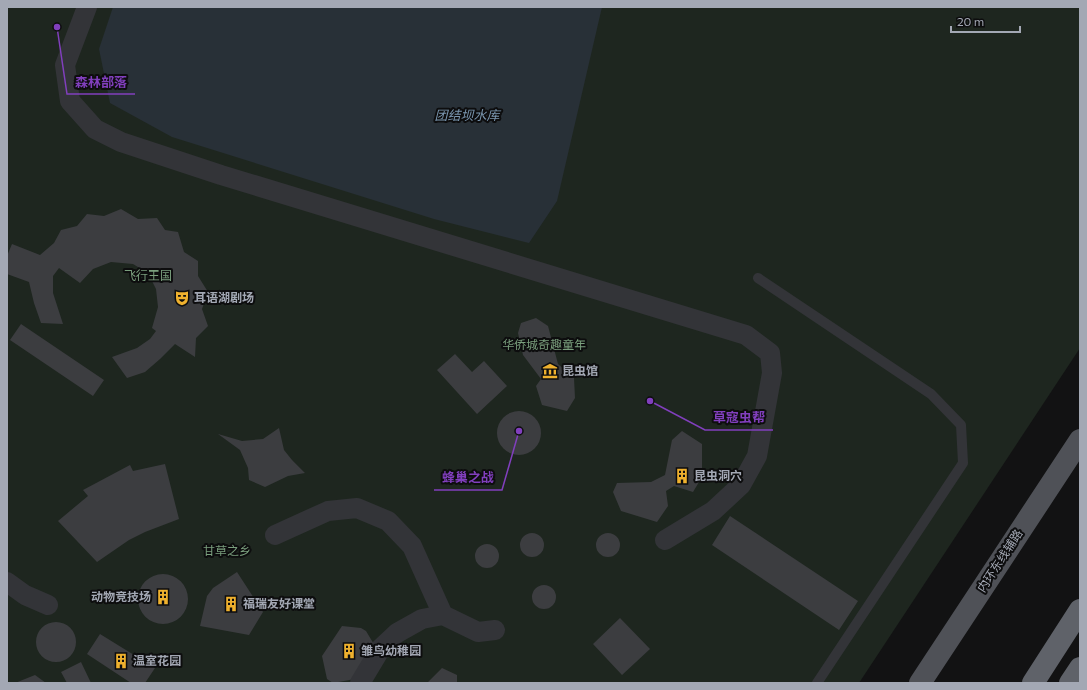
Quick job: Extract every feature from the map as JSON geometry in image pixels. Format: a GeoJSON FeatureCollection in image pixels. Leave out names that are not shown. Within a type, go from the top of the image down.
{"type":"FeatureCollection","features":[{"type":"Feature","properties":{"kind":"highway"},"geometry":{"type":"LineString","coordinates":[[1033,683],[1080,610]]}},
{"type":"Feature","properties":{"kind":"highway"},"geometry":{"type":"LineString","coordinates":[[1070,683],[1080,668]]}},
{"type":"Feature","properties":{"kind":"main road","name":"内环东线辅路"},"geometry":{"type":"LineString","coordinates":[[920,683],[1080,440]]}},
{"type":"Feature","properties":{"kind":"street"},"geometry":{"type":"LineString","coordinates":[[87,7],[65,65],[70,101],[95,129],[122,142],[221,175],[746,335],[770,353],[772,373],[757,456],[741,485],[713,511],[665,540]]}},
{"type":"Feature","properties":{"kind":"street"},"geometry":{"type":"LineString","coordinates":[[275,535],[328,511],[356,508],[388,521],[412,546],[443,615]]}},
{"type":"Feature","properties":{"kind":"street"},"geometry":{"type":"LineString","coordinates":[[7,582],[25,595],[48,605]]}},
{"type":"Feature","properties":{"kind":"street"},"geometry":{"type":"LineString","coordinates":[[360,683],[381,648],[397,633],[422,619],[443,615],[478,632],[495,630]]}},
{"type":"Feature","properties":{"kind":"lane"},"geometry":{"type":"LineString","coordinates":[[758,278],[931,394],[961,425],[963,463],[817,683]]}},
{"type":"Feature","properties":{"kind":"green space","name":"华侨城奇趣童年"},"geometry":{"type":"Polygon","coordinates":[[[7,7],[1080,7],[1080,348],[859,683],[7,683],[7,7]]]}},
{"type":"Feature","properties":{"kind":"water","name":"团结坝水库"},"geometry":{"type":"Polygon","coordinates":[[[113,7],[602,7],[557,201],[529,243],[434,219],[172,137],[110,103],[99,49],[113,7]]]}},
{"type":"Feature","properties":{"kind":"building","name":"耳语湖剧场"},"geometry":{"type":"Polygon","coordinates":[[[121,209],[138,219],[157,218],[165,230],[178,232],[184,252],[198,261],[198,276],[208,292],[202,309],[208,326],[196,338],[195,357],[175,344],[145,372],[127,378],[112,357],[137,348],[150,339],[156,331],[152,328],[158,307],[156,289],[148,273],[133,264],[111,262],[93,269],[80,283],[59,268],[53,276],[53,293],[63,324],[41,323],[29,282],[7,274],[7,256],[12,244],[40,255],[54,243],[61,230],[77,226],[87,214],[104,216],[121,209]]]}},
{"type":"Feature","properties":{"kind":"building","name":"昆虫馆"},"geometry":{"type":"Polygon","coordinates":[[[536,318],[548,326],[558,364],[574,378],[575,398],[567,411],[542,405],[536,386],[541,379],[523,355],[518,333],[521,323],[536,318]]]}},
{"type":"Feature","properties":{"kind":"building"},"geometry":{"type":"Polygon","coordinates":[[[21,324],[104,380],[93,396],[10,340],[21,324]]]}},
{"type":"Feature","properties":{"kind":"building"},"geometry":{"type":"Polygon","coordinates":[[[455,354],[472,372],[484,361],[507,386],[477,414],[437,370],[455,354]]]}},
{"type":"Feature","properties":{"kind":"building"},"geometry":{"type":"Polygon","coordinates":[[[515,411],[523,411],[528,412],[535,417],[540,424],[540,442],[535,449],[528,454],[515,455],[507,452],[500,445],[497,437],[497,429],[500,421],[507,414],[515,411]]]}},
{"type":"Feature","properties":{"kind":"building"},"geometry":{"type":"Polygon","coordinates":[[[279,428],[284,450],[305,473],[288,476],[265,487],[249,480],[248,468],[240,450],[218,434],[242,441],[263,439],[279,428]]]}},
{"type":"Feature","properties":{"kind":"building","name":"昆虫洞穴"},"geometry":{"type":"Polygon","coordinates":[[[682,431],[702,444],[702,477],[693,492],[674,486],[666,491],[668,506],[657,522],[621,511],[613,492],[617,483],[651,482],[665,475],[672,440],[682,431]]]}},
{"type":"Feature","properties":{"kind":"building"},"geometry":{"type":"Polygon","coordinates":[[[165,464],[179,519],[129,540],[97,562],[58,521],[88,496],[83,490],[130,465],[133,471],[165,464]]]}},
{"type":"Feature","properties":{"kind":"building"},"geometry":{"type":"Polygon","coordinates":[[[730,516],[858,601],[839,630],[712,545],[730,516]]]}},
{"type":"Feature","properties":{"kind":"building"},"geometry":{"type":"Polygon","coordinates":[[[532,533],[540,537],[544,545],[540,553],[532,557],[524,553],[520,545],[524,537],[532,533]]]}},
{"type":"Feature","properties":{"kind":"building"},"geometry":{"type":"Polygon","coordinates":[[[608,533],[616,537],[620,545],[616,553],[608,557],[600,553],[596,545],[600,537],[608,533]]]}},
{"type":"Feature","properties":{"kind":"building"},"geometry":{"type":"Polygon","coordinates":[[[487,544],[495,548],[499,556],[495,564],[487,568],[479,564],[475,556],[479,548],[487,544]]]}},
{"type":"Feature","properties":{"kind":"building","name":"福瑞友好课堂"},"geometry":{"type":"Polygon","coordinates":[[[237,572],[263,612],[249,635],[200,626],[207,596],[213,588],[237,572]]]}},
{"type":"Feature","properties":{"kind":"building","name":"动物竞技场"},"geometry":{"type":"Polygon","coordinates":[[[158,574],[168,574],[181,581],[188,594],[188,604],[181,617],[168,624],[158,624],[149,620],[142,613],[138,604],[138,594],[142,585],[149,578],[158,574]]]}},
{"type":"Feature","properties":{"kind":"building"},"geometry":{"type":"Polygon","coordinates":[[[544,585],[552,589],[556,597],[552,605],[544,609],[536,605],[532,597],[536,589],[544,585]]]}},
{"type":"Feature","properties":{"kind":"building"},"geometry":{"type":"Polygon","coordinates":[[[620,618],[650,649],[622,675],[593,644],[620,618]]]}},
{"type":"Feature","properties":{"kind":"building"},"geometry":{"type":"Polygon","coordinates":[[[60,622],[67,625],[73,631],[76,642],[75,650],[67,659],[60,662],[52,662],[45,659],[37,650],[36,638],[39,631],[48,623],[60,622]]]}},
{"type":"Feature","properties":{"kind":"building","name":"雏鸟幼稚园"},"geometry":{"type":"Polygon","coordinates":[[[342,626],[361,628],[366,631],[375,646],[355,679],[333,683],[327,679],[322,656],[342,626]]]}},
{"type":"Feature","properties":{"kind":"building","name":"温室花园"},"geometry":{"type":"Polygon","coordinates":[[[100,634],[155,668],[145,683],[131,683],[87,654],[100,634]]]}},
{"type":"Feature","properties":{"kind":"building"},"geometry":{"type":"Polygon","coordinates":[[[81,662],[91,683],[67,683],[61,672],[81,662]]]}},
{"type":"Feature","properties":{"kind":"building"},"geometry":{"type":"Polygon","coordinates":[[[442,668],[457,675],[457,683],[427,683],[442,668]]]}},
{"type":"Feature","properties":{"kind":"building"},"geometry":{"type":"Polygon","coordinates":[[[35,675],[46,683],[15,683],[35,675]]]}},
{"type":"Feature","properties":{"kind":"place","name":"森林部落"},"geometry":{"type":"Point","coordinates":[57,27]}},
{"type":"Feature","properties":{"kind":"place","name":"耳语湖剧场"},"geometry":{"type":"Point","coordinates":[182,298]}},
{"type":"Feature","properties":{"kind":"place","name":"昆虫馆"},"geometry":{"type":"Point","coordinates":[550,371]}},
{"type":"Feature","properties":{"kind":"place","name":"草寇虫帮"},"geometry":{"type":"Point","coordinates":[650,401]}},
{"type":"Feature","properties":{"kind":"place","name":"蜂巢之战"},"geometry":{"type":"Point","coordinates":[519,431]}},
{"type":"Feature","properties":{"kind":"place","name":"昆虫洞穴"},"geometry":{"type":"Point","coordinates":[682,476]}},
{"type":"Feature","properties":{"kind":"place","name":"动物竞技场"},"geometry":{"type":"Point","coordinates":[163,597]}},
{"type":"Feature","properties":{"kind":"place","name":"福瑞友好课堂"},"geometry":{"type":"Point","coordinates":[231,604]}},
{"type":"Feature","properties":{"kind":"place","name":"雏鸟幼稚园"},"geometry":{"type":"Point","coordinates":[349,651]}},
{"type":"Feature","properties":{"kind":"place","name":"温室花园"},"geometry":{"type":"Point","coordinates":[121,661]}},
{"type":"Feature","properties":{"kind":"park label","name":"飞行王国"},"geometry":{"type":"Point","coordinates":[148,276]}},
{"type":"Feature","properties":{"kind":"park label","name":"甘草之乡"},"geometry":{"type":"Point","coordinates":[227,551]}}]}
